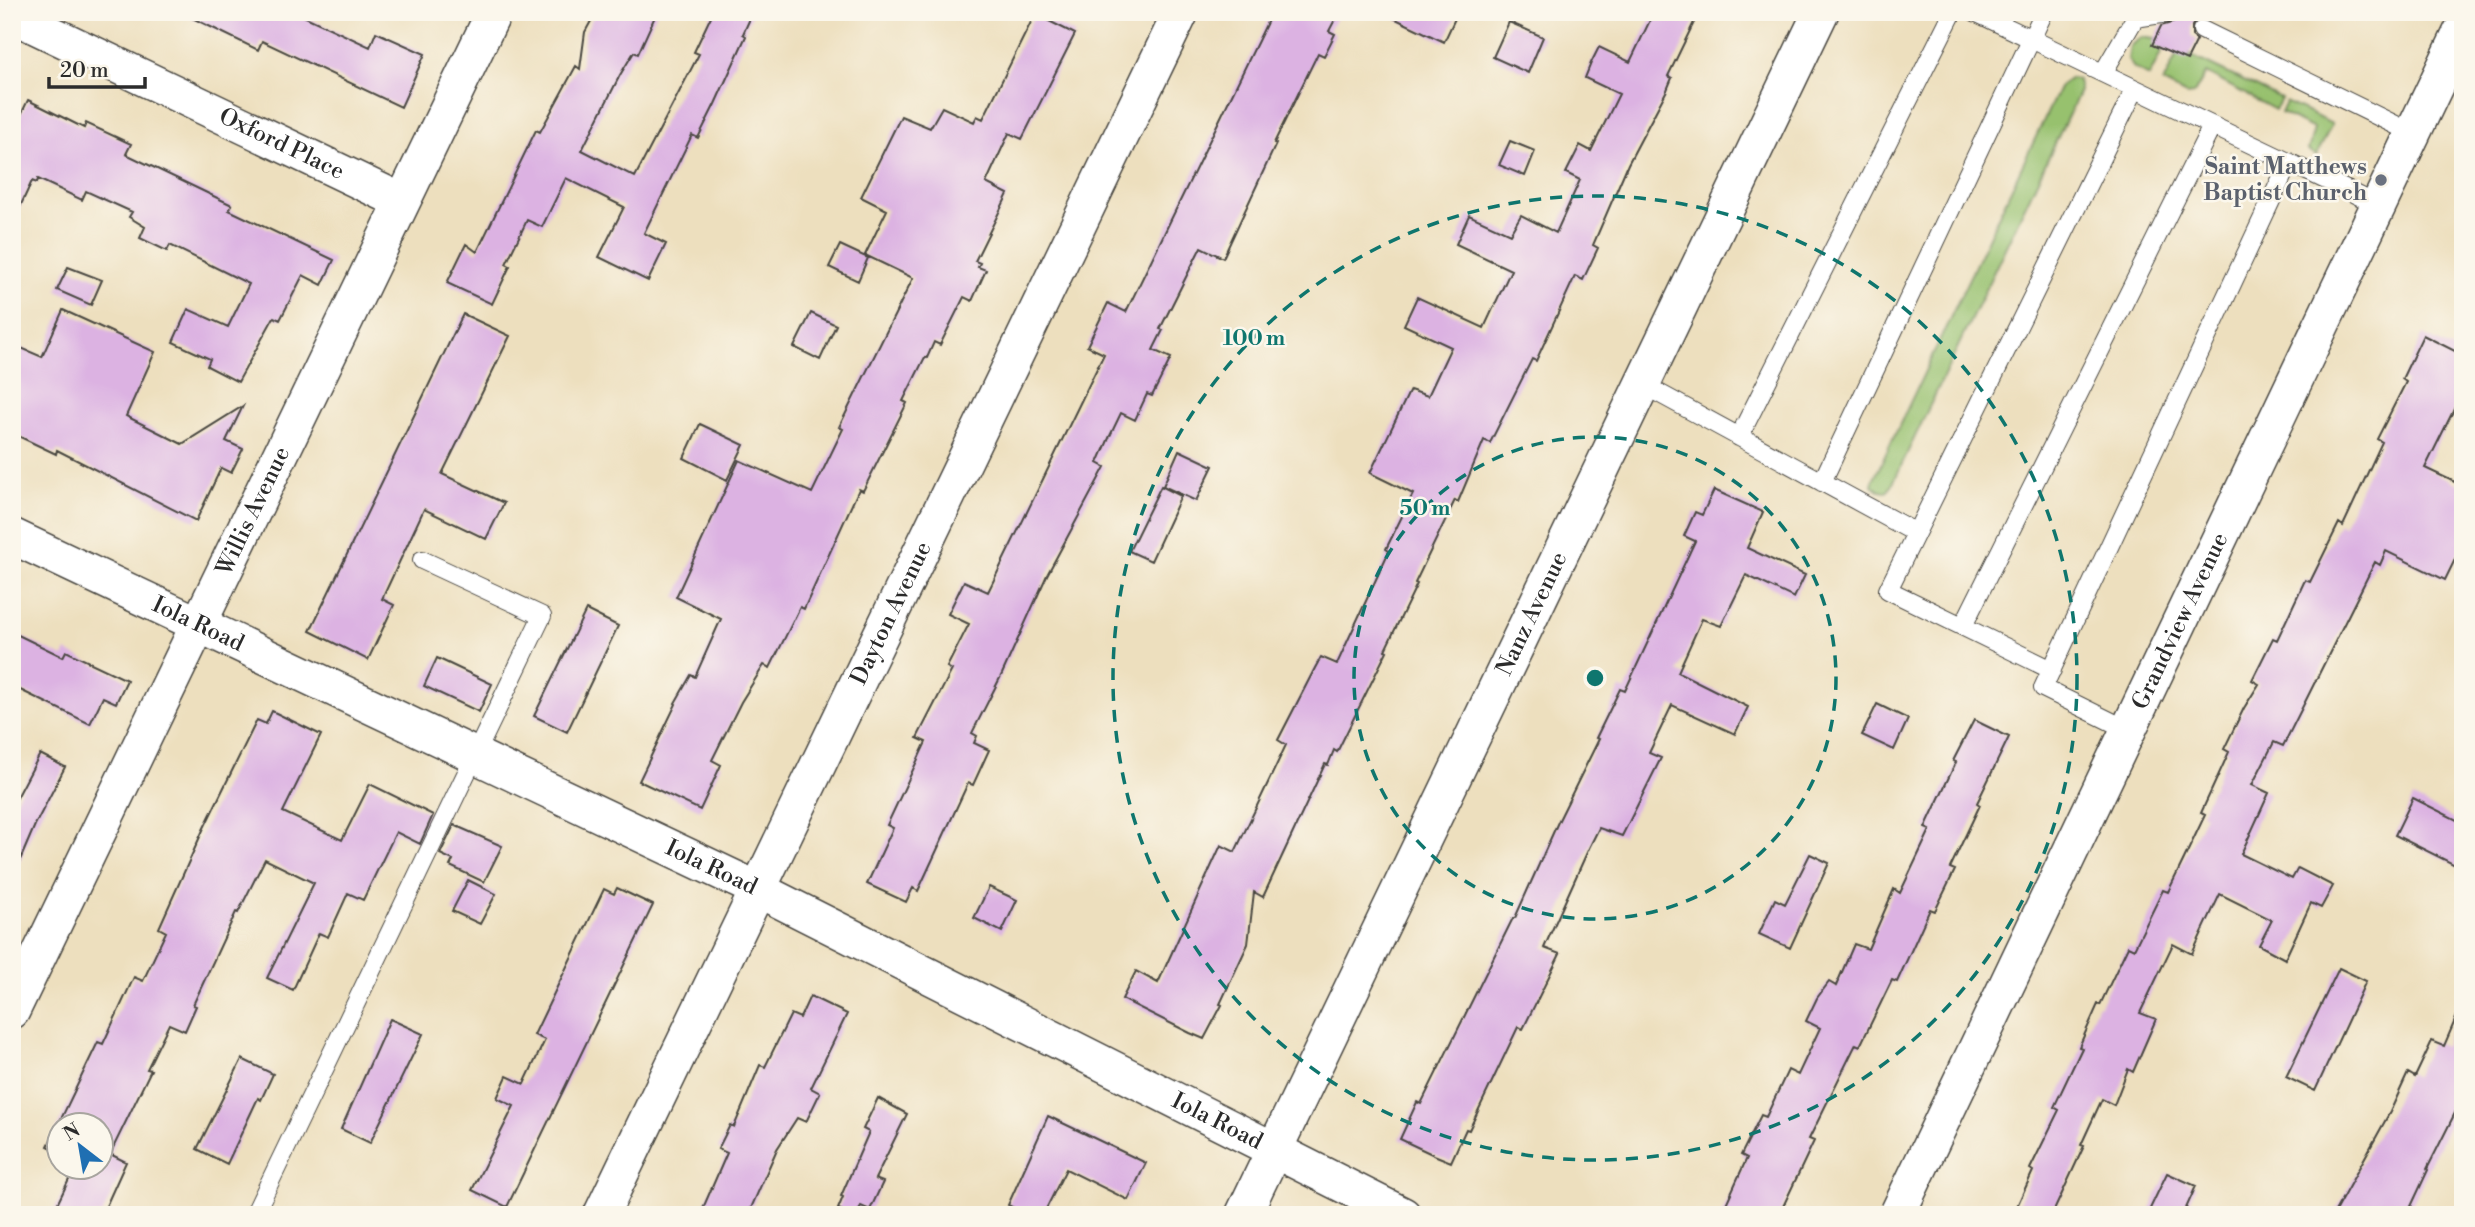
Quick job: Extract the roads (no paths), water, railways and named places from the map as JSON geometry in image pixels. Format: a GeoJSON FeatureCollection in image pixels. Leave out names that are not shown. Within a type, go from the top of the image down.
{"type":"FeatureCollection","features":[{"type":"Feature","properties":{"kind":"street","name":"Willis Avenue"},"geometry":{"type":"LineString","coordinates":[[14,1005],[200,626],[401,201],[494,12]]}},
{"type":"Feature","properties":{"kind":"street","name":"Dayton Avenue"},"geometry":{"type":"LineString","coordinates":[[601,1215],[1181,12]]}},
{"type":"Feature","properties":{"kind":"street","name":"Nanz Avenue"},"geometry":{"type":"LineString","coordinates":[[1243,1215],[1821,12]]}},
{"type":"Feature","properties":{"kind":"street","name":"Oxford Place"},"geometry":{"type":"LineString","coordinates":[[12,15],[401,201]]}},
{"type":"Feature","properties":{"kind":"street","name":"Grandview Avenue"},"geometry":{"type":"LineString","coordinates":[[1897,1215],[2463,28]]}},
{"type":"Feature","properties":{"kind":"street","name":"Iola Road"},"geometry":{"type":"LineString","coordinates":[[12,536],[759,890],[1403,1215]]}},
{"type":"Feature","properties":{"kind":"lane"},"geometry":{"type":"LineString","coordinates":[[1739,437],[1953,12]]}},
{"type":"Feature","properties":{"kind":"lane"},"geometry":{"type":"LineString","coordinates":[[1975,12],[2378,205]]}},
{"type":"Feature","properties":{"kind":"lane"},"geometry":{"type":"LineString","coordinates":[[1822,482],[2044,12]]}},
{"type":"Feature","properties":{"kind":"lane"},"geometry":{"type":"LineString","coordinates":[[2103,74],[2135,18],[2168,13]]}},
{"type":"Feature","properties":{"kind":"lane"},"geometry":{"type":"LineString","coordinates":[[2202,30],[2412,133]]}},
{"type":"Feature","properties":{"kind":"lane"},"geometry":{"type":"LineString","coordinates":[[2052,670],[1888,590],[2135,89]]}},
{"type":"Feature","properties":{"kind":"lane"},"geometry":{"type":"LineString","coordinates":[[1963,626],[2212,126]]}},
{"type":"Feature","properties":{"kind":"lane"},"geometry":{"type":"LineString","coordinates":[[2127,730],[2043,688],[2289,162]]}},
{"type":"Feature","properties":{"kind":"lane"},"geometry":{"type":"LineString","coordinates":[[1643,384],[1916,533]]}},
{"type":"Feature","properties":{"kind":"lane"},"geometry":{"type":"LineString","coordinates":[[254,1215],[542,616],[422,560]]}},
{"type":"Feature","properties":{"kind":"place","name":"Saint Matthews Baptist Church"},"geometry":{"type":"Point","coordinates":[2381,180]}}]}
